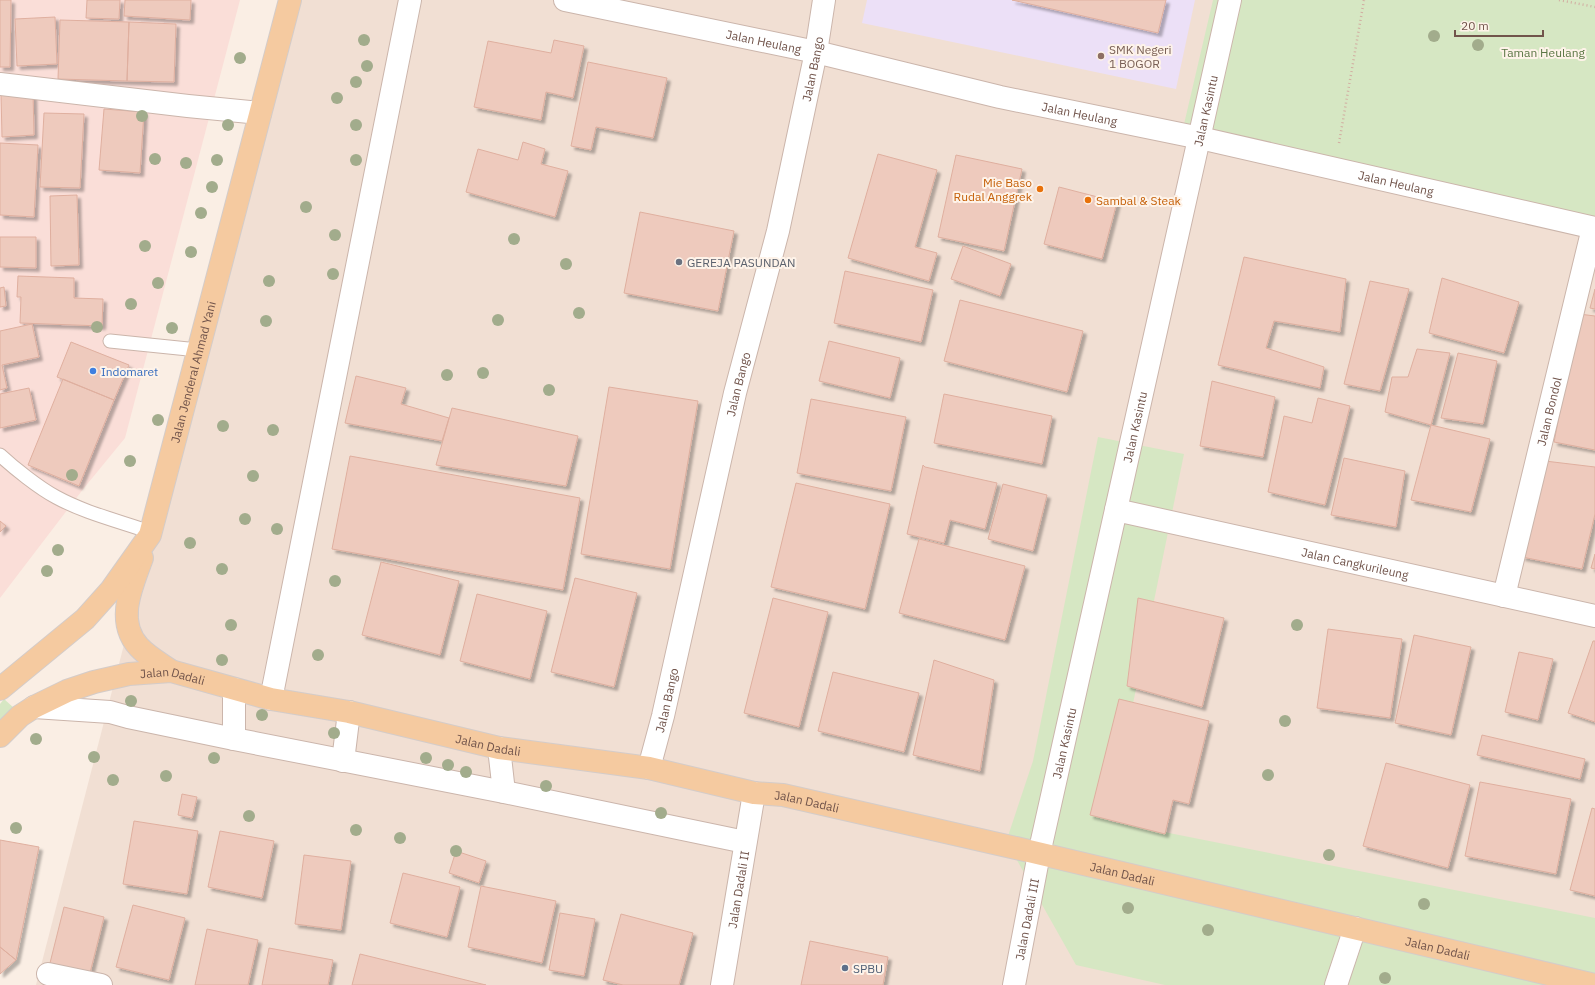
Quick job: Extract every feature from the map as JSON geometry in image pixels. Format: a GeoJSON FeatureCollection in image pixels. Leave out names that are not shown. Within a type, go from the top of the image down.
{"type":"FeatureCollection","features":[{"type":"Feature","properties":{"kind":"main road","name":"Jalan Jenderal Ahmad Yani"},"geometry":{"type":"LineString","coordinates":[[0,690],[85,619],[111,590],[150,534],[290,0]]}},
{"type":"Feature","properties":{"kind":"main road"},"geometry":{"type":"LineString","coordinates":[[150,534],[127,605],[127,618],[131,635],[139,648],[171,671]]}},
{"type":"Feature","properties":{"kind":"main road","name":"Jalan Dadali"},"geometry":{"type":"LineString","coordinates":[[27,712],[67,691],[94,682],[129,674],[171,671],[271,699],[349,712],[499,748],[650,768],[754,793],[783,795],[1595,985]]}},
{"type":"Feature","properties":{"kind":"main road"},"geometry":{"type":"LineString","coordinates":[[0,736],[27,712]]}},
{"type":"Feature","properties":{"kind":"street"},"geometry":{"type":"LineString","coordinates":[[271,699],[410,0]]}},
{"type":"Feature","properties":{"kind":"street","name":"Jalan Heulang"},"geometry":{"type":"LineString","coordinates":[[565,0],[816,52],[1000,97],[1200,138],[1594,228]]}},
{"type":"Feature","properties":{"kind":"street","name":"Jalan Bango"},"geometry":{"type":"LineString","coordinates":[[650,768],[735,393],[778,231],[816,52],[824,0]]}},
{"type":"Feature","properties":{"kind":"street","name":"Jalan Kasintu"},"geometry":{"type":"LineString","coordinates":[[1039,854],[1230,0]]}},
{"type":"Feature","properties":{"kind":"street"},"geometry":{"type":"LineString","coordinates":[[0,84],[260,113]]}},
{"type":"Feature","properties":{"kind":"street","name":"Jalan Bondol"},"geometry":{"type":"LineString","coordinates":[[1504,596],[1594,228]]}},
{"type":"Feature","properties":{"kind":"street","name":"Jalan Cangkurileung"},"geometry":{"type":"LineString","coordinates":[[1116,510],[1595,616]]}},
{"type":"Feature","properties":{"kind":"street"},"geometry":{"type":"LineString","coordinates":[[234,689],[234,739]]}},
{"type":"Feature","properties":{"kind":"street"},"geometry":{"type":"LineString","coordinates":[[27,712],[110,712],[234,739],[504,792],[746,842]]}},
{"type":"Feature","properties":{"kind":"street"},"geometry":{"type":"LineString","coordinates":[[343,761],[349,712]]}},
{"type":"Feature","properties":{"kind":"street"},"geometry":{"type":"LineString","coordinates":[[499,748],[504,792]]}},
{"type":"Feature","properties":{"kind":"street","name":"Jalan Dadali II"},"geometry":{"type":"LineString","coordinates":[[722,985],[754,793]]}},
{"type":"Feature","properties":{"kind":"street","name":"Jalan Dadali III"},"geometry":{"type":"LineString","coordinates":[[1014,985],[1039,854]]}},
{"type":"Feature","properties":{"kind":"street"},"geometry":{"type":"LineString","coordinates":[[1336,985],[1356,928]]}},
{"type":"Feature","properties":{"kind":"street"},"geometry":{"type":"LineString","coordinates":[[48,974],[101,985]]}},
{"type":"Feature","properties":{"kind":"lane"},"geometry":{"type":"LineString","coordinates":[[110,341],[198,350]]}},
{"type":"Feature","properties":{"kind":"lane"},"geometry":{"type":"LineString","coordinates":[[0,455],[55,497],[77,507],[150,534]]}},
{"type":"Feature","properties":{"kind":"path"},"geometry":{"type":"LineString","coordinates":[[1335,168],[1364,0]]}},
{"type":"Feature","properties":{"kind":"path"},"geometry":{"type":"LineString","coordinates":[[1559,0],[1595,7]]}},
{"type":"Feature","properties":{"kind":"shaded area"},"geometry":{"type":"Polygon","coordinates":[[[0,0],[240,0],[125,438],[84,488],[0,598],[0,0]]]}},
{"type":"Feature","properties":{"kind":"shaded area"},"geometry":{"type":"Polygon","coordinates":[[[300,0],[1595,0],[1595,985],[36,985],[135,602],[300,0]]]}},
{"type":"Feature","properties":{"kind":"shaded area","name":"SMK Negeri 1 BOGOR"},"geometry":{"type":"Polygon","coordinates":[[[867,0],[1195,0],[1176,89],[862,23],[867,0]]]}},
{"type":"Feature","properties":{"kind":"green space","name":"Taman Heulang"},"geometry":{"type":"Polygon","coordinates":[[[1213,0],[1595,0],[1595,229],[1181,137],[1213,0]]]}},
{"type":"Feature","properties":{"kind":"green space"},"geometry":{"type":"Polygon","coordinates":[[[1098,437],[1184,454],[1109,821],[1595,918],[1595,985],[1165,985],[1076,965],[1009,846],[1005,845],[1033,761],[1098,437]]]}},
{"type":"Feature","properties":{"kind":"green space"},"geometry":{"type":"Polygon","coordinates":[[[4,699],[14,708],[0,723],[0,704],[4,699]]]}},
{"type":"Feature","properties":{"kind":"building"},"geometry":{"type":"Polygon","coordinates":[[[0,0],[11,0],[10,67],[0,67],[0,0]]]}},
{"type":"Feature","properties":{"kind":"building"},"geometry":{"type":"Polygon","coordinates":[[[87,0],[120,0],[119,19],[86,18],[87,0]]]}},
{"type":"Feature","properties":{"kind":"building"},"geometry":{"type":"Polygon","coordinates":[[[125,0],[191,0],[190,20],[124,16],[125,0]]]}},
{"type":"Feature","properties":{"kind":"building","name":"SMK Negeri 1 BOGOR"},"geometry":{"type":"Polygon","coordinates":[[[1012,0],[1166,0],[1158,33],[1012,0]]]}},
{"type":"Feature","properties":{"kind":"building"},"geometry":{"type":"Polygon","coordinates":[[[55,17],[57,64],[17,66],[15,19],[55,17]]]}},
{"type":"Feature","properties":{"kind":"building"},"geometry":{"type":"Polygon","coordinates":[[[60,20],[129,22],[127,81],[58,79],[60,20]]]}},
{"type":"Feature","properties":{"kind":"building"},"geometry":{"type":"Polygon","coordinates":[[[129,22],[176,24],[174,82],[127,81],[129,22]]]}},
{"type":"Feature","properties":{"kind":"building"},"geometry":{"type":"Polygon","coordinates":[[[554,40],[584,46],[573,98],[546,92],[541,120],[474,107],[488,41],[551,53],[554,40]]]}},
{"type":"Feature","properties":{"kind":"building"},"geometry":{"type":"Polygon","coordinates":[[[588,62],[667,78],[653,138],[596,127],[591,150],[571,146],[588,62]]]}},
{"type":"Feature","properties":{"kind":"building"},"geometry":{"type":"Polygon","coordinates":[[[33,93],[34,135],[2,137],[1,94],[33,93]]]}},
{"type":"Feature","properties":{"kind":"building"},"geometry":{"type":"Polygon","coordinates":[[[104,109],[144,112],[140,173],[99,170],[104,109]]]}},
{"type":"Feature","properties":{"kind":"building"},"geometry":{"type":"Polygon","coordinates":[[[44,113],[84,114],[80,188],[40,187],[44,113]]]}},
{"type":"Feature","properties":{"kind":"building"},"geometry":{"type":"Polygon","coordinates":[[[523,142],[545,149],[541,164],[568,171],[555,217],[466,192],[478,149],[518,160],[523,142]]]}},
{"type":"Feature","properties":{"kind":"building"},"geometry":{"type":"Polygon","coordinates":[[[0,143],[38,145],[34,217],[0,215],[0,143]]]}},
{"type":"Feature","properties":{"kind":"building"},"geometry":{"type":"Polygon","coordinates":[[[878,154],[937,170],[915,247],[937,253],[929,281],[848,258],[878,154]]]}},
{"type":"Feature","properties":{"kind":"building"},"geometry":{"type":"Polygon","coordinates":[[[956,155],[1022,169],[1004,251],[938,237],[956,155]]]}},
{"type":"Feature","properties":{"kind":"building"},"geometry":{"type":"Polygon","coordinates":[[[1059,187],[1117,202],[1102,259],[1044,244],[1059,187]]]}},
{"type":"Feature","properties":{"kind":"building"},"geometry":{"type":"Polygon","coordinates":[[[77,195],[79,265],[51,266],[50,196],[77,195]]]}},
{"type":"Feature","properties":{"kind":"building","name":"GEREJA PASUNDAN"},"geometry":{"type":"Polygon","coordinates":[[[640,212],[734,231],[718,311],[624,293],[640,212]]]}},
{"type":"Feature","properties":{"kind":"building"},"geometry":{"type":"Polygon","coordinates":[[[0,237],[36,237],[36,268],[0,267],[0,237]]]}},
{"type":"Feature","properties":{"kind":"building"},"geometry":{"type":"Polygon","coordinates":[[[963,246],[1011,264],[1000,296],[951,279],[963,246]]]}},
{"type":"Feature","properties":{"kind":"building"},"geometry":{"type":"Polygon","coordinates":[[[1244,257],[1346,279],[1340,332],[1274,321],[1266,348],[1324,367],[1320,388],[1218,365],[1244,257]]]}},
{"type":"Feature","properties":{"kind":"building"},"geometry":{"type":"Polygon","coordinates":[[[845,271],[933,290],[921,342],[834,323],[845,271]]]}},
{"type":"Feature","properties":{"kind":"building"},"geometry":{"type":"Polygon","coordinates":[[[18,276],[74,278],[74,298],[103,299],[102,326],[20,323],[21,297],[17,297],[18,276]]]}},
{"type":"Feature","properties":{"kind":"building"},"geometry":{"type":"Polygon","coordinates":[[[1442,278],[1519,302],[1504,353],[1429,333],[1442,278]]]}},
{"type":"Feature","properties":{"kind":"building"},"geometry":{"type":"Polygon","coordinates":[[[1370,281],[1409,289],[1380,391],[1344,384],[1370,281]]]}},
{"type":"Feature","properties":{"kind":"building"},"geometry":{"type":"Polygon","coordinates":[[[4,287],[6,306],[0,307],[0,288],[4,287]]]}},
{"type":"Feature","properties":{"kind":"building"},"geometry":{"type":"Polygon","coordinates":[[[1595,289],[1595,309],[1590,308],[1595,289]]]}},
{"type":"Feature","properties":{"kind":"building"},"geometry":{"type":"Polygon","coordinates":[[[960,300],[1083,331],[1067,392],[944,361],[960,300]]]}},
{"type":"Feature","properties":{"kind":"building"},"geometry":{"type":"Polygon","coordinates":[[[1579,314],[1595,316],[1595,450],[1554,442],[1579,314]]]}},
{"type":"Feature","properties":{"kind":"building"},"geometry":{"type":"Polygon","coordinates":[[[32,324],[39,357],[2,365],[7,388],[0,390],[0,331],[32,324]]]}},
{"type":"Feature","properties":{"kind":"building"},"geometry":{"type":"Polygon","coordinates":[[[829,341],[900,358],[890,398],[819,381],[829,341]]]}},
{"type":"Feature","properties":{"kind":"building","name":"Indomaret"},"geometry":{"type":"Polygon","coordinates":[[[71,342],[129,365],[114,400],[57,377],[71,342]]]}},
{"type":"Feature","properties":{"kind":"building"},"geometry":{"type":"Polygon","coordinates":[[[1417,349],[1450,353],[1431,425],[1385,412],[1392,377],[1408,377],[1417,349]]]}},
{"type":"Feature","properties":{"kind":"building"},"geometry":{"type":"Polygon","coordinates":[[[1458,353],[1497,361],[1483,424],[1441,418],[1458,353]]]}},
{"type":"Feature","properties":{"kind":"building"},"geometry":{"type":"Polygon","coordinates":[[[356,376],[406,388],[401,404],[449,418],[442,441],[345,423],[356,376]]]}},
{"type":"Feature","properties":{"kind":"building"},"geometry":{"type":"Polygon","coordinates":[[[63,379],[114,400],[79,486],[28,465],[63,379]]]}},
{"type":"Feature","properties":{"kind":"building"},"geometry":{"type":"Polygon","coordinates":[[[1212,381],[1275,397],[1263,457],[1200,446],[1212,381]]]}},
{"type":"Feature","properties":{"kind":"building"},"geometry":{"type":"Polygon","coordinates":[[[609,387],[698,401],[670,569],[581,554],[609,387]]]}},
{"type":"Feature","properties":{"kind":"building"},"geometry":{"type":"Polygon","coordinates":[[[29,388],[36,420],[0,428],[0,394],[29,388]]]}},
{"type":"Feature","properties":{"kind":"building"},"geometry":{"type":"Polygon","coordinates":[[[944,394],[1052,416],[1042,464],[934,443],[944,394]]]}},
{"type":"Feature","properties":{"kind":"building"},"geometry":{"type":"Polygon","coordinates":[[[1318,398],[1350,406],[1325,505],[1268,492],[1284,416],[1312,423],[1318,398]]]}},
{"type":"Feature","properties":{"kind":"building"},"geometry":{"type":"Polygon","coordinates":[[[811,399],[906,417],[891,491],[797,473],[811,399]]]}},
{"type":"Feature","properties":{"kind":"building"},"geometry":{"type":"Polygon","coordinates":[[[452,408],[578,436],[566,486],[436,465],[452,408]]]}},
{"type":"Feature","properties":{"kind":"building"},"geometry":{"type":"Polygon","coordinates":[[[1431,425],[1490,439],[1471,512],[1411,500],[1431,425]]]}},
{"type":"Feature","properties":{"kind":"building"},"geometry":{"type":"Polygon","coordinates":[[[350,456],[580,498],[563,590],[332,549],[350,456]]]}},
{"type":"Feature","properties":{"kind":"building"},"geometry":{"type":"Polygon","coordinates":[[[1344,458],[1405,471],[1396,527],[1331,515],[1344,458]]]}},
{"type":"Feature","properties":{"kind":"building"},"geometry":{"type":"Polygon","coordinates":[[[1545,461],[1595,467],[1595,514],[1582,569],[1522,557],[1545,461]]]}},
{"type":"Feature","properties":{"kind":"building"},"geometry":{"type":"Polygon","coordinates":[[[923,465],[925,467],[997,483],[985,529],[950,520],[944,543],[907,534],[923,465]]]}},
{"type":"Feature","properties":{"kind":"building"},"geometry":{"type":"Polygon","coordinates":[[[796,483],[890,504],[865,609],[771,587],[796,483]]]}},
{"type":"Feature","properties":{"kind":"building"},"geometry":{"type":"Polygon","coordinates":[[[1003,484],[1047,495],[1033,551],[988,539],[1003,484]]]}},
{"type":"Feature","properties":{"kind":"building"},"geometry":{"type":"Polygon","coordinates":[[[0,521],[6,526],[0,532],[0,521]]]}},
{"type":"Feature","properties":{"kind":"building"},"geometry":{"type":"Polygon","coordinates":[[[919,539],[1025,566],[1005,640],[899,613],[919,539]]]}},
{"type":"Feature","properties":{"kind":"building"},"geometry":{"type":"Polygon","coordinates":[[[1595,554],[1595,569],[1591,568],[1595,554]]]}},
{"type":"Feature","properties":{"kind":"building"},"geometry":{"type":"Polygon","coordinates":[[[381,562],[459,581],[440,655],[362,635],[381,562]]]}},
{"type":"Feature","properties":{"kind":"building"},"geometry":{"type":"Polygon","coordinates":[[[575,578],[637,593],[614,687],[551,672],[575,578]]]}},
{"type":"Feature","properties":{"kind":"building"},"geometry":{"type":"Polygon","coordinates":[[[477,594],[547,611],[530,679],[460,661],[477,594]]]}},
{"type":"Feature","properties":{"kind":"building"},"geometry":{"type":"Polygon","coordinates":[[[773,598],[828,612],[799,727],[744,713],[773,598]]]}},
{"type":"Feature","properties":{"kind":"building"},"geometry":{"type":"Polygon","coordinates":[[[1138,598],[1224,618],[1202,707],[1127,686],[1138,598]]]}},
{"type":"Feature","properties":{"kind":"building"},"geometry":{"type":"Polygon","coordinates":[[[1328,629],[1402,639],[1390,718],[1317,708],[1328,629]]]}},
{"type":"Feature","properties":{"kind":"building"},"geometry":{"type":"Polygon","coordinates":[[[1414,635],[1471,647],[1451,735],[1395,723],[1414,635]]]}},
{"type":"Feature","properties":{"kind":"building"},"geometry":{"type":"Polygon","coordinates":[[[1593,641],[1595,641],[1595,722],[1568,713],[1593,641]]]}},
{"type":"Feature","properties":{"kind":"building"},"geometry":{"type":"Polygon","coordinates":[[[1519,652],[1553,659],[1538,720],[1505,712],[1519,652]]]}},
{"type":"Feature","properties":{"kind":"building"},"geometry":{"type":"Polygon","coordinates":[[[934,660],[994,680],[980,771],[913,755],[934,660]]]}},
{"type":"Feature","properties":{"kind":"building"},"geometry":{"type":"Polygon","coordinates":[[[833,672],[919,693],[904,752],[818,731],[833,672]]]}},
{"type":"Feature","properties":{"kind":"building"},"geometry":{"type":"Polygon","coordinates":[[[1119,699],[1209,721],[1189,804],[1173,800],[1165,834],[1090,815],[1119,699]]]}},
{"type":"Feature","properties":{"kind":"building"},"geometry":{"type":"Polygon","coordinates":[[[1482,735],[1585,759],[1580,779],[1477,755],[1482,735]]]}},
{"type":"Feature","properties":{"kind":"building"},"geometry":{"type":"Polygon","coordinates":[[[1386,763],[1470,785],[1448,868],[1363,846],[1386,763]]]}},
{"type":"Feature","properties":{"kind":"building"},"geometry":{"type":"Polygon","coordinates":[[[1480,782],[1571,799],[1556,874],[1465,856],[1480,782]]]}},
{"type":"Feature","properties":{"kind":"building"},"geometry":{"type":"Polygon","coordinates":[[[182,794],[197,797],[192,818],[178,815],[182,794]]]}},
{"type":"Feature","properties":{"kind":"building"},"geometry":{"type":"Polygon","coordinates":[[[1592,808],[1595,809],[1595,896],[1570,890],[1592,808]]]}},
{"type":"Feature","properties":{"kind":"building"},"geometry":{"type":"Polygon","coordinates":[[[134,821],[198,831],[187,894],[123,884],[134,821]]]}},
{"type":"Feature","properties":{"kind":"building"},"geometry":{"type":"Polygon","coordinates":[[[220,831],[274,841],[262,898],[208,887],[220,831]]]}},
{"type":"Feature","properties":{"kind":"building"},"geometry":{"type":"Polygon","coordinates":[[[0,840],[39,847],[16,960],[0,947],[0,840]]]}},
{"type":"Feature","properties":{"kind":"building"},"geometry":{"type":"Polygon","coordinates":[[[456,851],[486,861],[479,883],[449,873],[456,851]]]}},
{"type":"Feature","properties":{"kind":"building"},"geometry":{"type":"Polygon","coordinates":[[[304,855],[351,861],[341,930],[295,924],[304,855]]]}},
{"type":"Feature","properties":{"kind":"building"},"geometry":{"type":"Polygon","coordinates":[[[403,873],[460,887],[447,937],[390,923],[403,873]]]}},
{"type":"Feature","properties":{"kind":"building"},"geometry":{"type":"Polygon","coordinates":[[[481,886],[556,901],[542,963],[468,947],[481,886]]]}},
{"type":"Feature","properties":{"kind":"building"},"geometry":{"type":"Polygon","coordinates":[[[133,905],[185,918],[169,980],[116,967],[133,905]]]}},
{"type":"Feature","properties":{"kind":"building"},"geometry":{"type":"Polygon","coordinates":[[[64,907],[104,917],[90,973],[50,963],[64,907]]]}},
{"type":"Feature","properties":{"kind":"building"},"geometry":{"type":"Polygon","coordinates":[[[560,913],[595,919],[584,976],[549,970],[560,913]]]}},
{"type":"Feature","properties":{"kind":"building"},"geometry":{"type":"Polygon","coordinates":[[[621,914],[693,933],[679,985],[623,985],[603,980],[621,914]]]}},
{"type":"Feature","properties":{"kind":"building"},"geometry":{"type":"Polygon","coordinates":[[[207,929],[258,940],[248,985],[195,985],[207,929]]]}},
{"type":"Feature","properties":{"kind":"building","name":"SPBU"},"geometry":{"type":"Polygon","coordinates":[[[810,941],[888,957],[883,985],[801,985],[810,941]]]}},
{"type":"Feature","properties":{"kind":"building"},"geometry":{"type":"Polygon","coordinates":[[[0,947],[16,960],[0,974],[0,947]]]}},
{"type":"Feature","properties":{"kind":"building"},"geometry":{"type":"Polygon","coordinates":[[[269,948],[333,960],[328,985],[262,985],[269,948]]]}},
{"type":"Feature","properties":{"kind":"building"},"geometry":{"type":"Polygon","coordinates":[[[360,954],[486,985],[352,985],[360,954]]]}},
{"type":"Feature","properties":{"kind":"place","name":"SMK Negeri 1 BOGOR"},"geometry":{"type":"Point","coordinates":[1101,56]}},
{"type":"Feature","properties":{"kind":"place","name":"Mie Baso Rudal Anggrek"},"geometry":{"type":"Point","coordinates":[1040,189]}},
{"type":"Feature","properties":{"kind":"place","name":"Sambal & Steak"},"geometry":{"type":"Point","coordinates":[1088,200]}},
{"type":"Feature","properties":{"kind":"place","name":"GEREJA PASUNDAN"},"geometry":{"type":"Point","coordinates":[679,262]}},
{"type":"Feature","properties":{"kind":"place","name":"Indomaret"},"geometry":{"type":"Point","coordinates":[93,371]}},
{"type":"Feature","properties":{"kind":"place","name":"SPBU"},"geometry":{"type":"Point","coordinates":[845,968]}}]}
